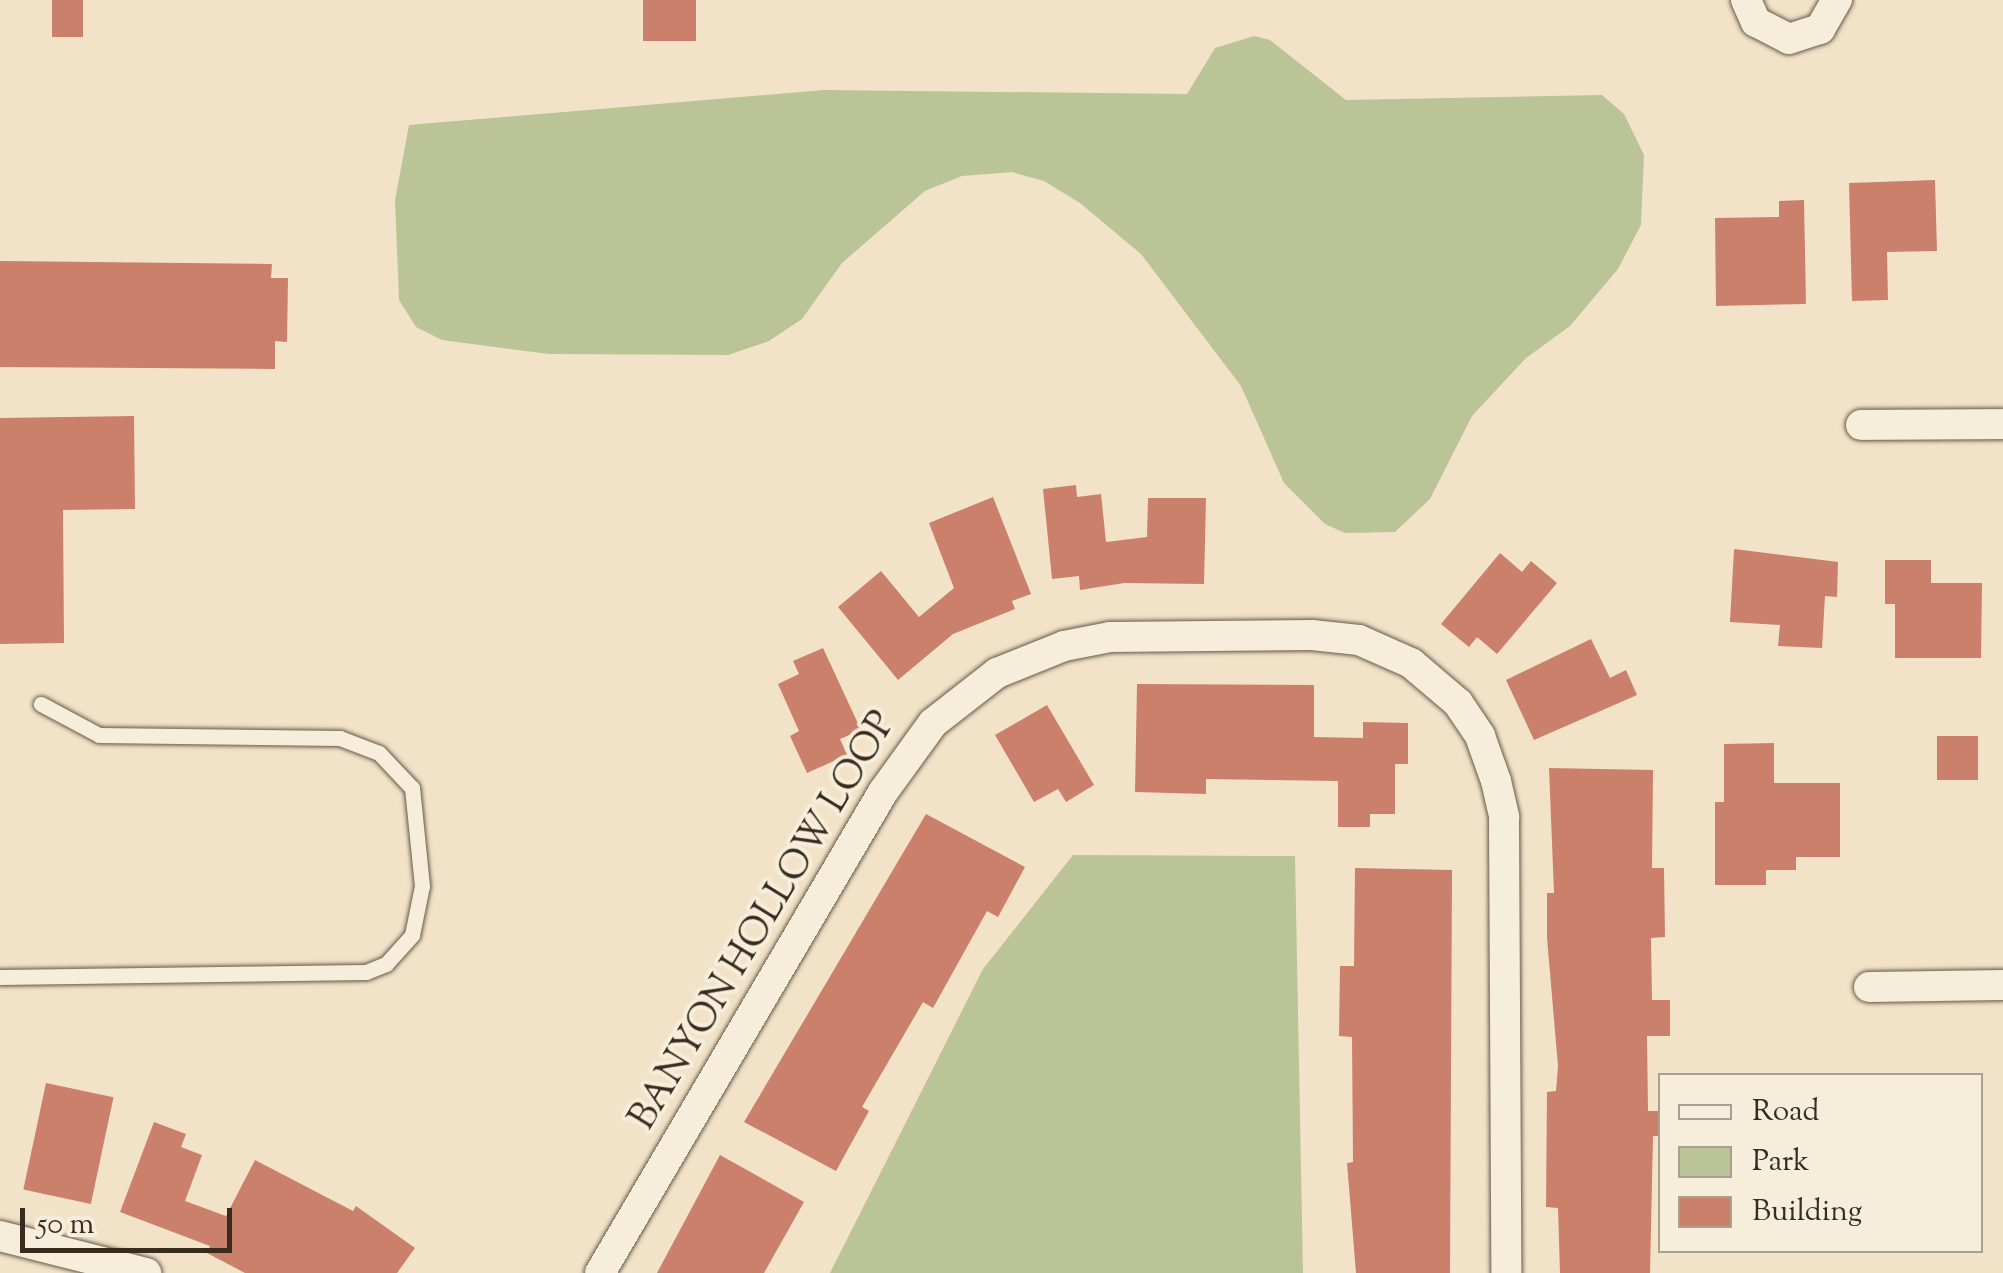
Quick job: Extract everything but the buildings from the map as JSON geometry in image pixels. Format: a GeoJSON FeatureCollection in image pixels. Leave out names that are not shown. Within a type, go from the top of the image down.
{"type":"FeatureCollection","features":[{"type":"Feature","properties":{"kind":"street"},"geometry":{"type":"LineString","coordinates":[[1746,0],[1756,22],[1790,39],[1820,30],[1837,0]]}},
{"type":"Feature","properties":{"kind":"street"},"geometry":{"type":"LineString","coordinates":[[1862,426],[2003,424]]}},
{"type":"Feature","properties":{"kind":"street","name":"BANYON HOLLOW LOOP"},"geometry":{"type":"LineString","coordinates":[[600,1273],[883,792],[933,723],[997,673],[1064,646],[1110,636],[1312,634],[1360,640],[1411,663],[1458,703],[1480,736],[1496,781],[1504,817],[1506,1273]]}},
{"type":"Feature","properties":{"kind":"street"},"geometry":{"type":"LineString","coordinates":[[1869,986],[2003,985]]}},
{"type":"Feature","properties":{"kind":"street"},"geometry":{"type":"LineString","coordinates":[[0,1236],[146,1273]]}},
{"type":"Feature","properties":{"kind":"lane"},"geometry":{"type":"LineString","coordinates":[[0,977],[366,972],[386,964],[412,934],[422,886],[412,788],[378,752],[340,738],[99,735],[41,704]]}},
{"type":"Feature","properties":{"kind":"green space"},"geometry":{"type":"Polygon","coordinates":[[[1254,36],[1270,40],[1346,100],[1602,95],[1624,114],[1644,155],[1641,225],[1618,269],[1570,326],[1526,358],[1472,416],[1430,499],[1395,532],[1345,533],[1325,524],[1284,483],[1241,386],[1141,254],[1080,203],[1044,181],[1012,172],[962,176],[925,191],[842,263],[802,319],[769,341],[728,355],[549,354],[442,340],[416,327],[399,300],[395,200],[409,125],[824,90],[1187,94],[1215,48],[1254,36]]]}},
{"type":"Feature","properties":{"kind":"green space"},"geometry":{"type":"Polygon","coordinates":[[[1073,855],[1295,856],[1303,1273],[830,1273],[983,969],[1073,855]]]}}]}
